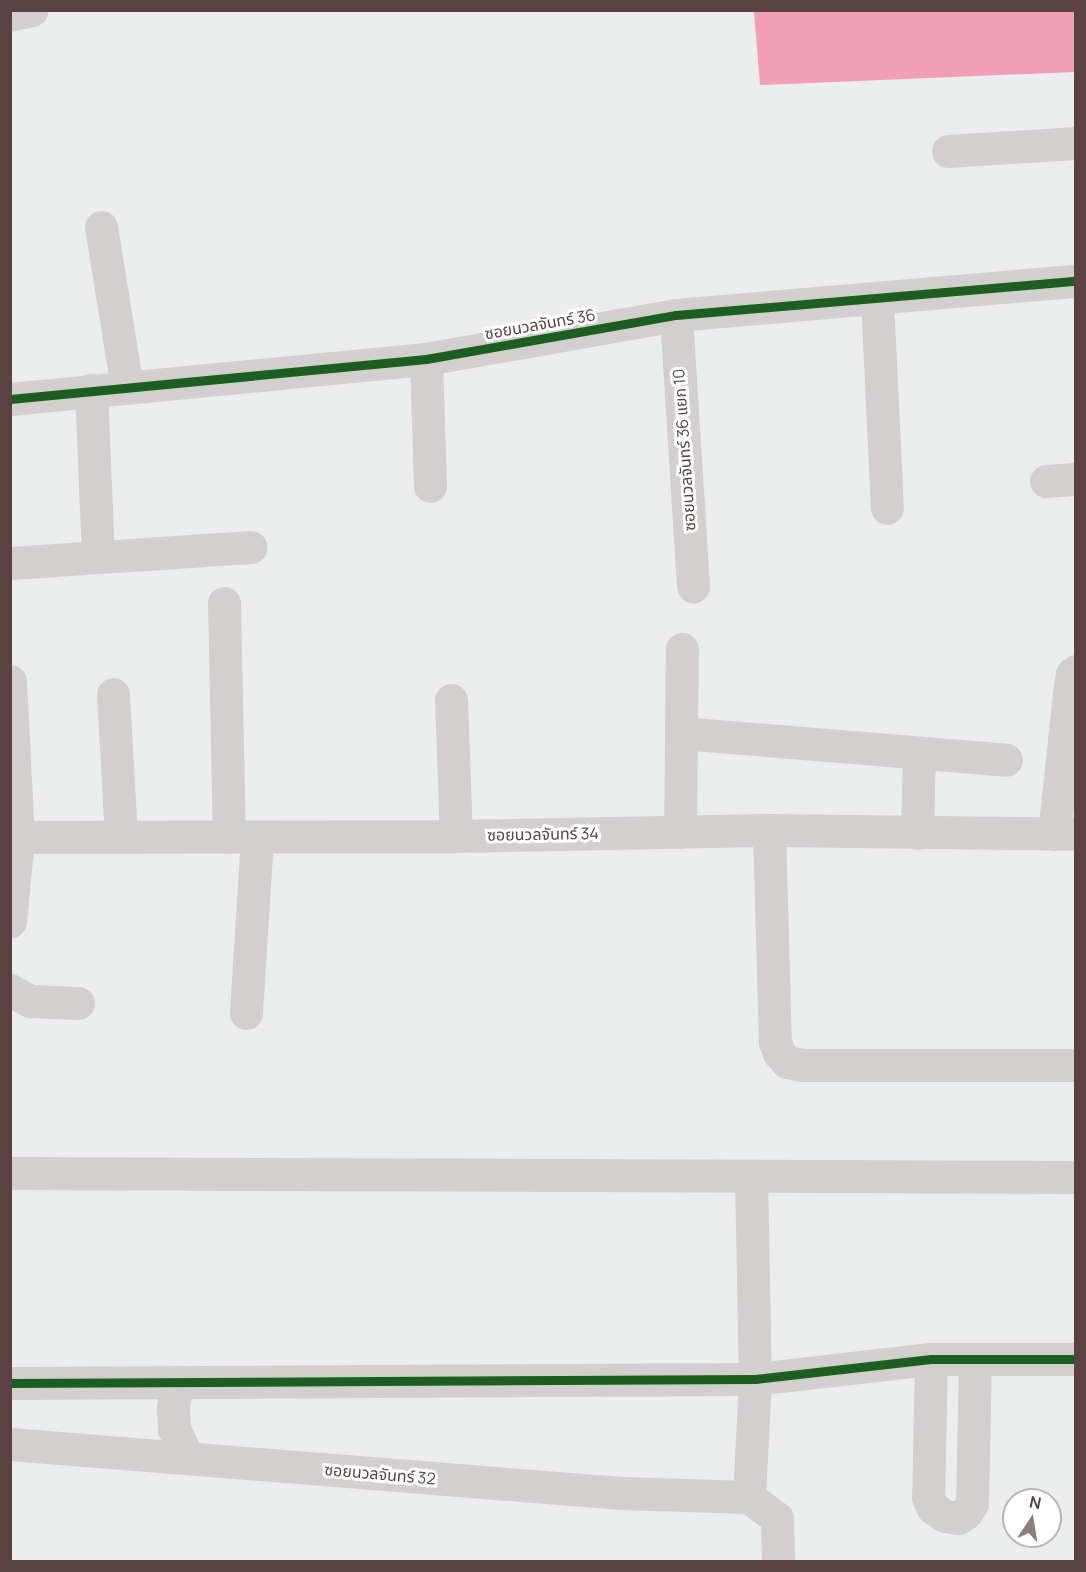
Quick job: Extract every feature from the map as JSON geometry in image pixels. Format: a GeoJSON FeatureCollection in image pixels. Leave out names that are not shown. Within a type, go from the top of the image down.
{"type":"FeatureCollection","features":[{"type":"Feature","properties":{"kind":"street"},"geometry":{"type":"LineString","coordinates":[[10,15],[31,10]]}},
{"type":"Feature","properties":{"kind":"street"},"geometry":{"type":"LineString","coordinates":[[948,151],[1076,143]]}},
{"type":"Feature","properties":{"kind":"street"},"geometry":{"type":"LineString","coordinates":[[101,227],[127,387]]}},
{"type":"Feature","properties":{"kind":"street","name":"ซอยนวลจันทร์ 36"},"geometry":{"type":"LineString","coordinates":[[10,399],[426,359],[676,315],[1076,281]]}},
{"type":"Feature","properties":{"kind":"street"},"geometry":{"type":"LineString","coordinates":[[876,298],[887,508]]}},
{"type":"Feature","properties":{"kind":"street","name":"ซอยนวลจันทร์ 36 แยก 10"},"geometry":{"type":"LineString","coordinates":[[676,315],[693,586]]}},
{"type":"Feature","properties":{"kind":"street"},"geometry":{"type":"LineString","coordinates":[[426,359],[430,486]]}},
{"type":"Feature","properties":{"kind":"street"},"geometry":{"type":"LineString","coordinates":[[91,390],[98,555]]}},
{"type":"Feature","properties":{"kind":"street"},"geometry":{"type":"LineString","coordinates":[[10,563],[98,555],[250,547]]}},
{"type":"Feature","properties":{"kind":"street"},"geometry":{"type":"LineString","coordinates":[[224,603],[243,837],[246,1013]]}},
{"type":"Feature","properties":{"kind":"street"},"geometry":{"type":"LineString","coordinates":[[680,832],[682,649]]}},
{"type":"Feature","properties":{"kind":"street"},"geometry":{"type":"LineString","coordinates":[[1065,834],[1070,685],[1072,674],[1076,671]]}},
{"type":"Feature","properties":{"kind":"street"},"geometry":{"type":"LineString","coordinates":[[10,681],[14,837],[10,922]]}},
{"type":"Feature","properties":{"kind":"street"},"geometry":{"type":"LineString","coordinates":[[113,694],[121,837]]}},
{"type":"Feature","properties":{"kind":"street"},"geometry":{"type":"LineString","coordinates":[[451,700],[456,836]]}},
{"type":"Feature","properties":{"kind":"street"},"geometry":{"type":"LineString","coordinates":[[681,733],[1006,760]]}},
{"type":"Feature","properties":{"kind":"street"},"geometry":{"type":"LineString","coordinates":[[917,833],[919,753]]}},
{"type":"Feature","properties":{"kind":"street"},"geometry":{"type":"LineString","coordinates":[[769,830],[775,1042],[779,1053],[787,1062],[803,1065],[1076,1065]]}},
{"type":"Feature","properties":{"kind":"street","name":"ซอยนวลจันทร์ 34"},"geometry":{"type":"LineString","coordinates":[[14,837],[456,836],[769,830],[1065,834]]}},
{"type":"Feature","properties":{"kind":"street"},"geometry":{"type":"LineString","coordinates":[[10,990],[30,1001],[78,1003]]}},
{"type":"Feature","properties":{"kind":"street"},"geometry":{"type":"LineString","coordinates":[[10,1173],[1076,1177]]}},
{"type":"Feature","properties":{"kind":"street"},"geometry":{"type":"LineString","coordinates":[[751,1176],[755,1379],[750,1430],[749,1497],[777,1518],[778,1562]]}},
{"type":"Feature","properties":{"kind":"street"},"geometry":{"type":"LineString","coordinates":[[931,1359],[928,1497],[933,1508],[945,1516],[958,1518],[966,1513],[972,1503],[975,1359]]}},
{"type":"Feature","properties":{"kind":"street"},"geometry":{"type":"LineString","coordinates":[[10,1383],[755,1379],[931,1359],[1076,1359]]}},
{"type":"Feature","properties":{"kind":"street"},"geometry":{"type":"LineString","coordinates":[[177,1382],[173,1407],[174,1429],[188,1458]]}},
{"type":"Feature","properties":{"kind":"street","name":"ซอยนวลจันทร์ 32"},"geometry":{"type":"LineString","coordinates":[[10,1444],[621,1493],[749,1497]]}},
{"type":"Feature","properties":{"kind":"shaded area"},"geometry":{"type":"Polygon","coordinates":[[[754,11],[1075,11],[1075,72],[760,85],[754,11]]]}},
{"type":"Feature","properties":{"kind":"cycle path"},"geometry":{"type":"LineString","coordinates":[[10,399],[426,359],[676,315],[1076,281]]}},
{"type":"Feature","properties":{"kind":"cycle path"},"geometry":{"type":"LineString","coordinates":[[10,1383],[755,1379],[931,1359],[1076,1359]]}}]}
